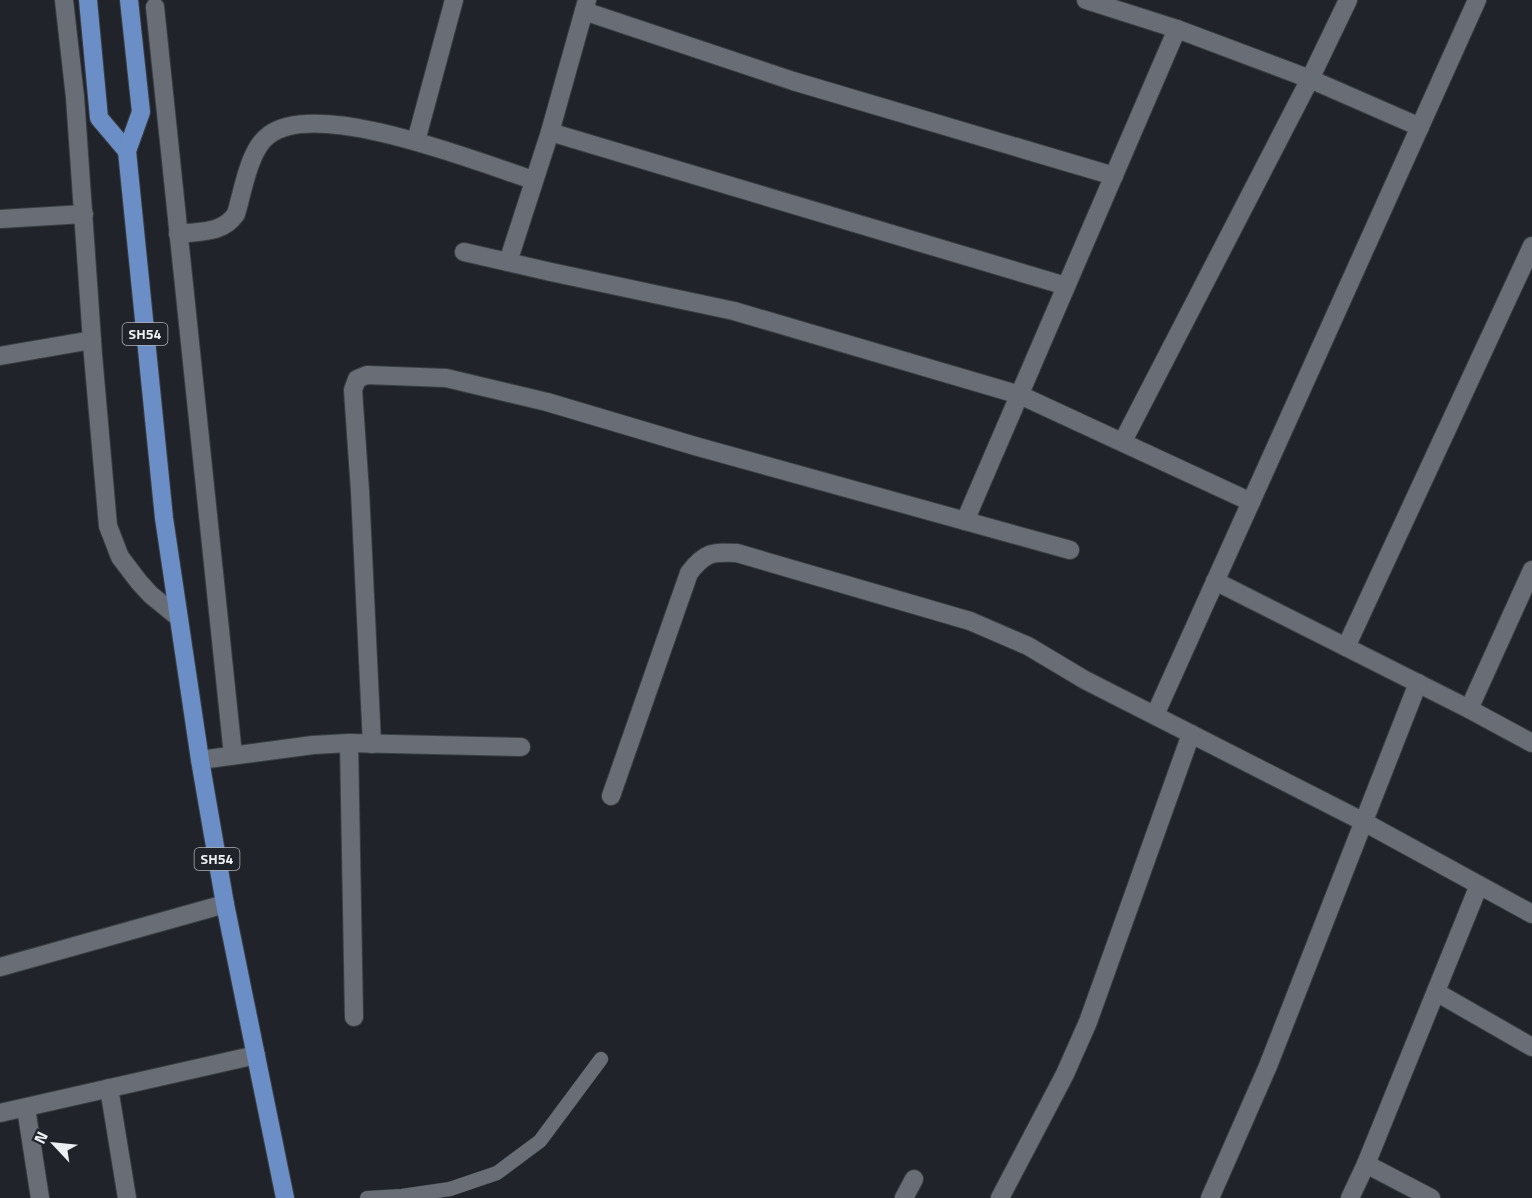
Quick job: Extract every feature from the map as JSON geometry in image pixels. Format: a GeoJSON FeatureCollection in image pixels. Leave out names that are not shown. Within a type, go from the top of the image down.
{"type":"FeatureCollection","features":[{"type":"Feature","properties":{"kind":"main road"},"geometry":{"type":"LineString","coordinates":[[88,0],[99,118],[127,151]]}},
{"type":"Feature","properties":{"kind":"main road","name":"SH54"},"geometry":{"type":"LineString","coordinates":[[129,0],[141,112],[127,151],[164,518],[200,760],[225,904],[285,1198]]}},
{"type":"Feature","properties":{"kind":"street"},"geometry":{"type":"LineString","coordinates":[[64,0],[75,97],[108,526],[120,557],[138,582],[178,616]]}},
{"type":"Feature","properties":{"kind":"street"},"geometry":{"type":"LineString","coordinates":[[416,141],[454,0]]}},
{"type":"Feature","properties":{"kind":"street"},"geometry":{"type":"LineString","coordinates":[[1086,0],[1177,29],[1310,79],[1420,127]]}},
{"type":"Feature","properties":{"kind":"street"},"geometry":{"type":"LineString","coordinates":[[1123,441],[1310,79],[1348,0]]}},
{"type":"Feature","properties":{"kind":"street"},"geometry":{"type":"LineString","coordinates":[[1155,716],[1477,0]]}},
{"type":"Feature","properties":{"kind":"street"},"geometry":{"type":"LineString","coordinates":[[508,262],[550,132],[586,6],[793,81],[1114,176]]}},
{"type":"Feature","properties":{"kind":"street"},"geometry":{"type":"LineString","coordinates":[[155,8],[233,755]]}},
{"type":"Feature","properties":{"kind":"street"},"geometry":{"type":"LineString","coordinates":[[965,521],[1177,29]]}},
{"type":"Feature","properties":{"kind":"street"},"geometry":{"type":"LineString","coordinates":[[178,234],[221,229],[230,222],[236,214],[256,148],[269,135],[288,125],[345,126],[416,141],[533,180]]}},
{"type":"Feature","properties":{"kind":"street"},"geometry":{"type":"LineString","coordinates":[[550,132],[1066,286]]}},
{"type":"Feature","properties":{"kind":"street"},"geometry":{"type":"LineString","coordinates":[[0,219],[84,214]]}},
{"type":"Feature","properties":{"kind":"street"},"geometry":{"type":"LineString","coordinates":[[1346,647],[1532,246]]}},
{"type":"Feature","properties":{"kind":"street"},"geometry":{"type":"LineString","coordinates":[[464,252],[734,311],[1020,395],[1251,502]]}},
{"type":"Feature","properties":{"kind":"street"},"geometry":{"type":"LineString","coordinates":[[0,356],[92,340]]}},
{"type":"Feature","properties":{"kind":"street"},"geometry":{"type":"LineString","coordinates":[[372,744],[361,503],[353,390],[357,379],[367,375],[446,378],[548,402],[695,446],[1070,550]]}},
{"type":"Feature","properties":{"kind":"street"},"geometry":{"type":"LineString","coordinates":[[611,796],[689,573],[697,562],[713,552],[737,554],[970,621],[1028,646],[1085,680],[1364,822],[1532,914]]}},
{"type":"Feature","properties":{"kind":"street"},"geometry":{"type":"LineString","coordinates":[[1469,709],[1528,592],[1532,570]]}},
{"type":"Feature","properties":{"kind":"street"},"geometry":{"type":"LineString","coordinates":[[1215,581],[1532,743]]}},
{"type":"Feature","properties":{"kind":"street"},"geometry":{"type":"LineString","coordinates":[[1210,1198],[1268,1066],[1418,683]]}},
{"type":"Feature","properties":{"kind":"street"},"geometry":{"type":"LineString","coordinates":[[1000,1198],[1065,1074],[1088,1022],[1191,734]]}},
{"type":"Feature","properties":{"kind":"street"},"geometry":{"type":"LineString","coordinates":[[349,743],[354,1017]]}},
{"type":"Feature","properties":{"kind":"street"},"geometry":{"type":"LineString","coordinates":[[200,760],[313,745],[349,743],[521,747]]}},
{"type":"Feature","properties":{"kind":"street"},"geometry":{"type":"LineString","coordinates":[[1350,1198],[1366,1164],[1479,885]]}},
{"type":"Feature","properties":{"kind":"street"},"geometry":{"type":"LineString","coordinates":[[0,967],[225,904]]}},
{"type":"Feature","properties":{"kind":"street"},"geometry":{"type":"LineString","coordinates":[[1436,992],[1532,1047]]}},
{"type":"Feature","properties":{"kind":"street"},"geometry":{"type":"LineString","coordinates":[[0,1113],[256,1055]]}},
{"type":"Feature","properties":{"kind":"street"},"geometry":{"type":"LineString","coordinates":[[109,1088],[127,1198]]}},
{"type":"Feature","properties":{"kind":"street"},"geometry":{"type":"LineString","coordinates":[[26,1108],[40,1198]]}},
{"type":"Feature","properties":{"kind":"street"},"geometry":{"type":"LineString","coordinates":[[1366,1164],[1431,1198]]}},
{"type":"Feature","properties":{"kind":"street"},"geometry":{"type":"LineString","coordinates":[[904,1198],[914,1179]]}},
{"type":"Feature","properties":{"kind":"lane"},"geometry":{"type":"LineString","coordinates":[[368,1198],[450,1189],[496,1173],[540,1141],[601,1059]]}}]}
